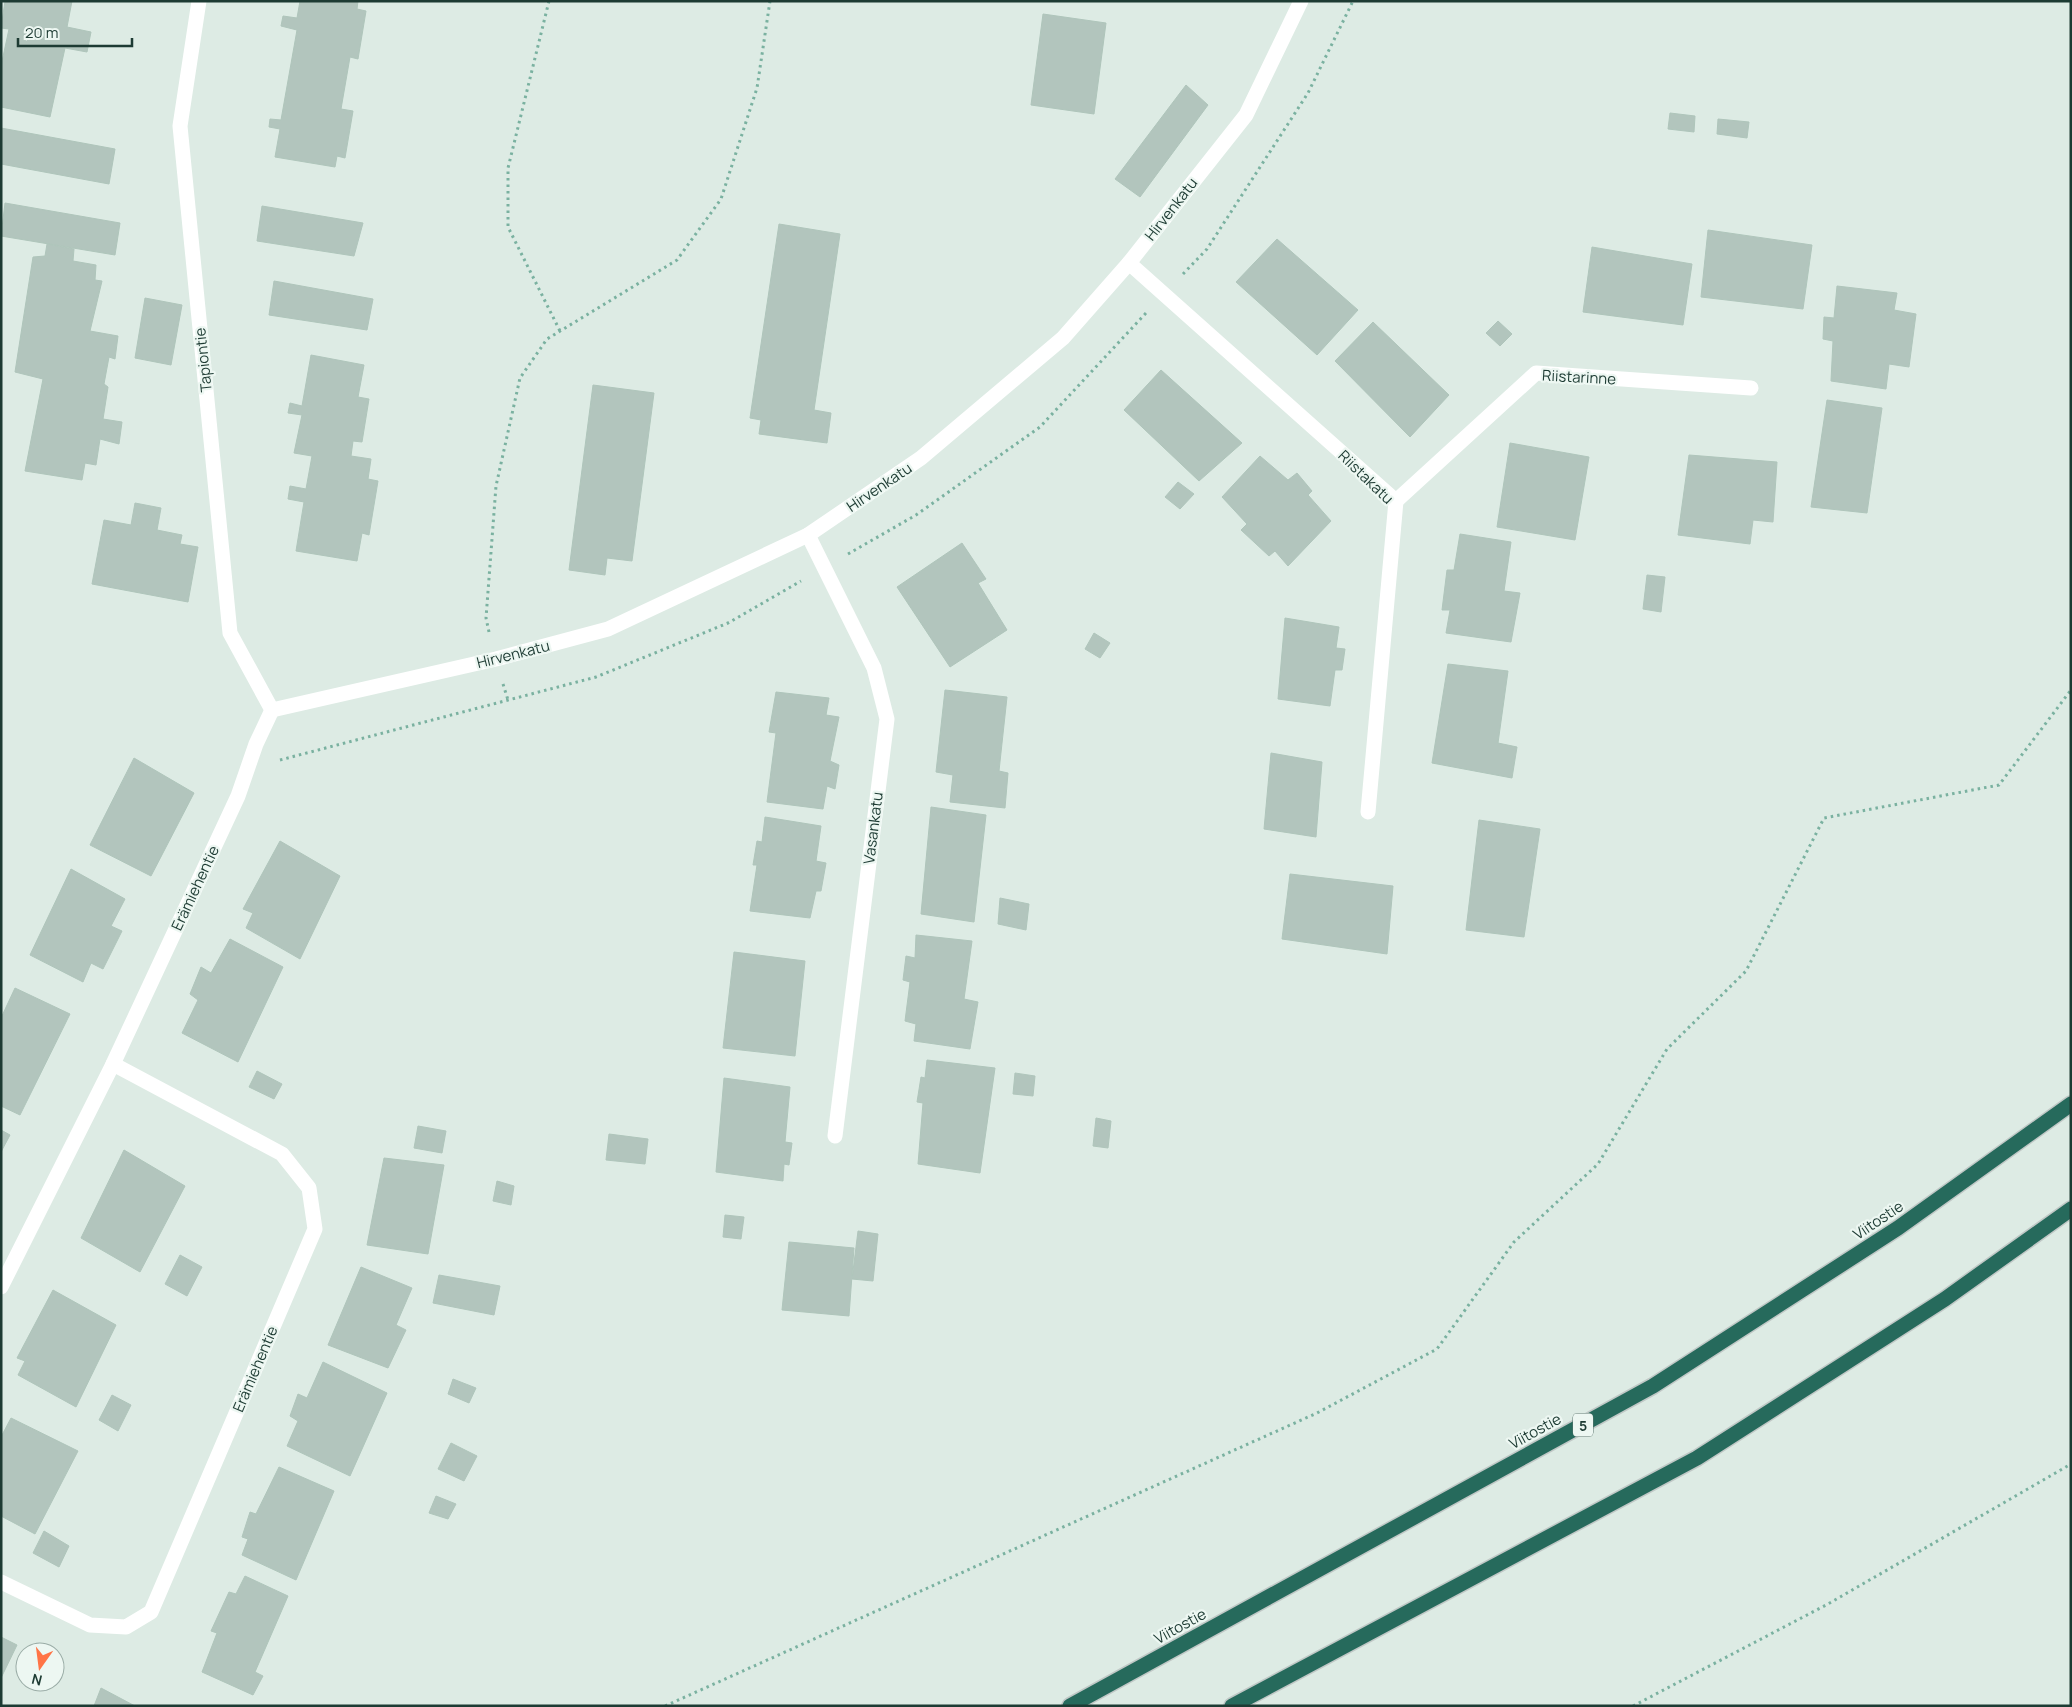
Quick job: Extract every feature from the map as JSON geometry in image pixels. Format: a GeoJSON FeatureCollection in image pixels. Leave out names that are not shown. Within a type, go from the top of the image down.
{"type":"FeatureCollection","features":[{"type":"Feature","properties":{"kind":"highway","name":"Viitostie"},"geometry":{"type":"LineString","coordinates":[[1070,1706],[1653,1386],[1898,1228],[2071,1104]]}},
{"type":"Feature","properties":{"kind":"highway"},"geometry":{"type":"LineString","coordinates":[[1232,1706],[1696,1458],[1945,1299],[2071,1208]]}},
{"type":"Feature","properties":{"kind":"highway"},"geometry":{"type":"LineString","coordinates":[[1236,1706],[1256,1693]]}},
{"type":"Feature","properties":{"kind":"street","name":"Tapiontie"},"geometry":{"type":"LineString","coordinates":[[199,1],[180,126],[230,633],[272,710]]}},
{"type":"Feature","properties":{"kind":"street","name":"Hirvenkatu"},"geometry":{"type":"LineString","coordinates":[[272,710],[496,659],[608,628],[808,536],[921,458],[1063,338],[1129,263],[1246,115],[1301,1]]}},
{"type":"Feature","properties":{"kind":"street","name":"Riistakatu"},"geometry":{"type":"LineString","coordinates":[[1129,263],[1396,502],[1368,812]]}},
{"type":"Feature","properties":{"kind":"street","name":"Riistarinne"},"geometry":{"type":"LineString","coordinates":[[1396,502],[1536,373],[1750,388]]}},
{"type":"Feature","properties":{"kind":"street","name":"Vasankatu"},"geometry":{"type":"LineString","coordinates":[[808,536],[874,668],[886,719],[835,1136]]}},
{"type":"Feature","properties":{"kind":"street","name":"Erämiehentie"},"geometry":{"type":"LineString","coordinates":[[1,1287],[113,1064],[238,796],[256,744],[272,710]]}},
{"type":"Feature","properties":{"kind":"street","name":"Erämiehentie"},"geometry":{"type":"LineString","coordinates":[[1,1582],[90,1624],[126,1627],[151,1612],[315,1230],[309,1188],[282,1154],[113,1064]]}},
{"type":"Feature","properties":{"kind":"path"},"geometry":{"type":"LineString","coordinates":[[549,1],[508,168],[508,227],[560,331]]}},
{"type":"Feature","properties":{"kind":"path"},"geometry":{"type":"LineString","coordinates":[[496,659],[486,618],[496,486],[520,378],[547,340],[677,260],[721,199],[757,88],[770,1]]}},
{"type":"Feature","properties":{"kind":"path"},"geometry":{"type":"LineString","coordinates":[[666,1706],[1317,1413],[1437,1349],[1514,1242],[1598,1164],[1667,1049],[1746,971],[1824,818],[1999,786],[2071,690]]}},
{"type":"Feature","properties":{"kind":"path"},"geometry":{"type":"LineString","coordinates":[[1633,1706],[1828,1604],[2071,1464]]}},
{"type":"Feature","properties":{"kind":"building"},"geometry":{"type":"Polygon","coordinates":[[[5,1],[72,1],[67,27],[91,32],[87,52],[65,48],[50,117],[1,107],[1,66],[9,29],[1,28],[5,1]]]}},
{"type":"Feature","properties":{"kind":"building"},"geometry":{"type":"Polygon","coordinates":[[[300,1],[358,1],[357,9],[366,11],[358,59],[350,57],[341,109],[353,111],[345,158],[337,156],[335,167],[275,157],[280,129],[269,127],[270,119],[281,120],[297,30],[281,26],[283,16],[297,18],[300,1]]]}},
{"type":"Feature","properties":{"kind":"building"},"geometry":{"type":"Polygon","coordinates":[[[1043,14],[1106,23],[1094,114],[1031,105],[1043,14]]]}},
{"type":"Feature","properties":{"kind":"building"},"geometry":{"type":"Polygon","coordinates":[[[1186,85],[1208,105],[1140,197],[1115,179],[1186,85]]]}},
{"type":"Feature","properties":{"kind":"building"},"geometry":{"type":"Polygon","coordinates":[[[1670,113],[1695,116],[1694,132],[1668,129],[1670,113]]]}},
{"type":"Feature","properties":{"kind":"building"},"geometry":{"type":"Polygon","coordinates":[[[1718,119],[1749,122],[1747,138],[1717,134],[1718,119]]]}},
{"type":"Feature","properties":{"kind":"building"},"geometry":{"type":"Polygon","coordinates":[[[1,128],[115,149],[109,184],[1,164],[1,128]]]}},
{"type":"Feature","properties":{"kind":"building"},"geometry":{"type":"Polygon","coordinates":[[[5,203],[120,223],[115,255],[1,236],[5,203]]]}},
{"type":"Feature","properties":{"kind":"building"},"geometry":{"type":"Polygon","coordinates":[[[262,206],[363,223],[354,256],[257,241],[262,206]]]}},
{"type":"Feature","properties":{"kind":"building"},"geometry":{"type":"Polygon","coordinates":[[[779,224],[840,234],[814,410],[831,413],[827,443],[759,434],[761,420],[750,418],[779,224]]]}},
{"type":"Feature","properties":{"kind":"building"},"geometry":{"type":"Polygon","coordinates":[[[1708,230],[1812,245],[1803,309],[1701,297],[1708,230]]]}},
{"type":"Feature","properties":{"kind":"building"},"geometry":{"type":"Polygon","coordinates":[[[1277,239],[1358,310],[1317,355],[1236,282],[1277,239]]]}},
{"type":"Feature","properties":{"kind":"building"},"geometry":{"type":"Polygon","coordinates":[[[47,244],[74,249],[73,261],[96,265],[95,280],[102,281],[90,331],[118,336],[115,359],[109,357],[104,384],[108,387],[103,419],[122,422],[119,444],[100,439],[96,465],[85,463],[82,480],[25,471],[43,379],[15,372],[33,257],[45,256],[47,244]]]}},
{"type":"Feature","properties":{"kind":"building"},"geometry":{"type":"Polygon","coordinates":[[[1592,247],[1692,264],[1683,325],[1583,312],[1592,247]]]}},
{"type":"Feature","properties":{"kind":"building"},"geometry":{"type":"Polygon","coordinates":[[[274,281],[373,299],[367,330],[269,315],[274,281]]]}},
{"type":"Feature","properties":{"kind":"building"},"geometry":{"type":"Polygon","coordinates":[[[1837,286],[1897,293],[1894,310],[1916,314],[1909,367],[1889,364],[1886,389],[1831,381],[1833,341],[1823,339],[1824,317],[1834,318],[1837,286]]]}},
{"type":"Feature","properties":{"kind":"building"},"geometry":{"type":"Polygon","coordinates":[[[145,298],[182,305],[171,365],[135,358],[145,298]]]}},
{"type":"Feature","properties":{"kind":"building"},"geometry":{"type":"Polygon","coordinates":[[[1498,321],[1512,334],[1500,346],[1486,333],[1498,321]]]}},
{"type":"Feature","properties":{"kind":"building"},"geometry":{"type":"Polygon","coordinates":[[[1373,322],[1449,395],[1410,437],[1335,361],[1373,322]]]}},
{"type":"Feature","properties":{"kind":"building"},"geometry":{"type":"Polygon","coordinates":[[[311,355],[364,365],[358,397],[369,399],[362,442],[353,441],[351,456],[371,459],[368,479],[378,481],[369,535],[362,533],[357,561],[296,551],[304,502],[288,499],[290,486],[306,489],[312,456],[294,453],[302,415],[288,413],[290,403],[302,406],[311,355]]]}},
{"type":"Feature","properties":{"kind":"building"},"geometry":{"type":"Polygon","coordinates":[[[1161,370],[1242,443],[1199,481],[1124,410],[1161,370]]]}},
{"type":"Feature","properties":{"kind":"building"},"geometry":{"type":"Polygon","coordinates":[[[593,385],[654,393],[632,561],[607,558],[605,575],[569,570],[593,385]]]}},
{"type":"Feature","properties":{"kind":"building"},"geometry":{"type":"Polygon","coordinates":[[[1827,400],[1882,408],[1867,513],[1811,507],[1827,400]]]}},
{"type":"Feature","properties":{"kind":"building"},"geometry":{"type":"Polygon","coordinates":[[[1510,443],[1589,457],[1575,540],[1497,527],[1510,443]]]}},
{"type":"Feature","properties":{"kind":"building"},"geometry":{"type":"Polygon","coordinates":[[[1689,455],[1777,462],[1773,522],[1753,520],[1750,544],[1678,535],[1689,455]]]}},
{"type":"Feature","properties":{"kind":"building"},"geometry":{"type":"Polygon","coordinates":[[[1260,456],[1288,480],[1297,473],[1312,491],[1308,495],[1331,521],[1288,566],[1275,551],[1269,556],[1241,530],[1247,524],[1222,497],[1260,456]]]}},
{"type":"Feature","properties":{"kind":"building"},"geometry":{"type":"Polygon","coordinates":[[[1178,482],[1194,494],[1180,509],[1165,497],[1178,482]]]}},
{"type":"Feature","properties":{"kind":"building"},"geometry":{"type":"Polygon","coordinates":[[[135,503],[161,508],[157,530],[182,535],[180,544],[198,547],[188,602],[92,584],[104,520],[131,525],[135,503]]]}},
{"type":"Feature","properties":{"kind":"building"},"geometry":{"type":"Polygon","coordinates":[[[1460,534],[1511,542],[1504,591],[1520,593],[1511,642],[1446,633],[1450,610],[1442,610],[1447,570],[1454,570],[1460,534]]]}},
{"type":"Feature","properties":{"kind":"building"},"geometry":{"type":"Polygon","coordinates":[[[962,543],[986,579],[978,583],[1007,630],[950,667],[897,587],[962,543]]]}},
{"type":"Feature","properties":{"kind":"building"},"geometry":{"type":"Polygon","coordinates":[[[1647,575],[1665,577],[1661,612],[1643,609],[1647,575]]]}},
{"type":"Feature","properties":{"kind":"building"},"geometry":{"type":"Polygon","coordinates":[[[1285,618],[1339,627],[1336,648],[1345,649],[1342,670],[1335,670],[1330,706],[1278,699],[1285,618]]]}},
{"type":"Feature","properties":{"kind":"building"},"geometry":{"type":"Polygon","coordinates":[[[1094,633],[1110,643],[1100,658],[1085,649],[1094,633]]]}},
{"type":"Feature","properties":{"kind":"building"},"geometry":{"type":"Polygon","coordinates":[[[1448,664],[1508,671],[1498,743],[1517,747],[1512,778],[1432,763],[1448,664]]]}},
{"type":"Feature","properties":{"kind":"building"},"geometry":{"type":"Polygon","coordinates":[[[945,690],[1007,697],[999,771],[1008,773],[1005,808],[950,802],[953,775],[936,772],[945,690]]]}},
{"type":"Feature","properties":{"kind":"building"},"geometry":{"type":"Polygon","coordinates":[[[776,692],[829,698],[826,715],[839,717],[830,761],[839,765],[835,789],[827,786],[823,809],[767,802],[776,733],[769,732],[776,692]]]}},
{"type":"Feature","properties":{"kind":"building"},"geometry":{"type":"Polygon","coordinates":[[[1271,753],[1322,762],[1316,837],[1264,829],[1271,753]]]}},
{"type":"Feature","properties":{"kind":"building"},"geometry":{"type":"Polygon","coordinates":[[[134,758],[194,793],[151,876],[90,845],[134,758]]]}},
{"type":"Feature","properties":{"kind":"building"},"geometry":{"type":"Polygon","coordinates":[[[931,807],[986,815],[974,922],[921,914],[931,807]]]}},
{"type":"Feature","properties":{"kind":"building"},"geometry":{"type":"Polygon","coordinates":[[[765,817],[821,826],[816,861],[826,863],[821,891],[816,891],[810,918],[750,911],[757,865],[753,865],[757,841],[762,842],[765,817]]]}},
{"type":"Feature","properties":{"kind":"building"},"geometry":{"type":"Polygon","coordinates":[[[1479,820],[1540,829],[1524,937],[1466,930],[1479,820]]]}},
{"type":"Feature","properties":{"kind":"building"},"geometry":{"type":"Polygon","coordinates":[[[280,841],[340,876],[300,959],[246,928],[253,913],[243,909],[280,841]]]}},
{"type":"Feature","properties":{"kind":"building"},"geometry":{"type":"Polygon","coordinates":[[[71,869],[125,899],[111,926],[122,931],[103,969],[91,963],[83,982],[30,955],[71,869]]]}},
{"type":"Feature","properties":{"kind":"building"},"geometry":{"type":"Polygon","coordinates":[[[1290,874],[1393,886],[1387,954],[1282,939],[1290,874]]]}},
{"type":"Feature","properties":{"kind":"building"},"geometry":{"type":"Polygon","coordinates":[[[1000,898],[1029,904],[1026,930],[998,924],[1000,898]]]}},
{"type":"Feature","properties":{"kind":"building"},"geometry":{"type":"Polygon","coordinates":[[[916,935],[972,941],[964,999],[978,1002],[970,1049],[914,1041],[916,1024],[905,1021],[910,982],[903,980],[906,956],[915,958],[916,935]]]}},
{"type":"Feature","properties":{"kind":"building"},"geometry":{"type":"Polygon","coordinates":[[[230,939],[283,967],[238,1062],[182,1033],[198,1000],[190,994],[201,967],[211,973],[230,939]]]}},
{"type":"Feature","properties":{"kind":"building"},"geometry":{"type":"Polygon","coordinates":[[[734,952],[805,961],[795,1056],[723,1048],[734,952]]]}},
{"type":"Feature","properties":{"kind":"building"},"geometry":{"type":"Polygon","coordinates":[[[15,988],[70,1014],[20,1115],[1,1106],[1,1018],[15,988]]]}},
{"type":"Feature","properties":{"kind":"building"},"geometry":{"type":"Polygon","coordinates":[[[927,1060],[995,1068],[980,1173],[918,1164],[923,1103],[917,1102],[921,1077],[925,1078],[927,1060]]]}},
{"type":"Feature","properties":{"kind":"building"},"geometry":{"type":"Polygon","coordinates":[[[257,1071],[282,1084],[274,1099],[249,1087],[257,1071]]]}},
{"type":"Feature","properties":{"kind":"building"},"geometry":{"type":"Polygon","coordinates":[[[1015,1073],[1035,1076],[1033,1096],[1013,1094],[1015,1073]]]}},
{"type":"Feature","properties":{"kind":"building"},"geometry":{"type":"Polygon","coordinates":[[[724,1078],[790,1087],[785,1142],[792,1143],[789,1165],[784,1164],[783,1181],[716,1172],[724,1078]]]}},
{"type":"Feature","properties":{"kind":"building"},"geometry":{"type":"Polygon","coordinates":[[[1096,1118],[1111,1121],[1108,1148],[1093,1146],[1096,1118]]]}},
{"type":"Feature","properties":{"kind":"building"},"geometry":{"type":"Polygon","coordinates":[[[418,1126],[446,1131],[442,1153],[414,1148],[418,1126]]]}},
{"type":"Feature","properties":{"kind":"building"},"geometry":{"type":"Polygon","coordinates":[[[1,1130],[10,1135],[1,1152],[1,1130]]]}},
{"type":"Feature","properties":{"kind":"building"},"geometry":{"type":"Polygon","coordinates":[[[609,1134],[648,1139],[645,1164],[606,1160],[609,1134]]]}},
{"type":"Feature","properties":{"kind":"building"},"geometry":{"type":"Polygon","coordinates":[[[124,1150],[185,1186],[140,1272],[81,1238],[124,1150]]]}},
{"type":"Feature","properties":{"kind":"building"},"geometry":{"type":"Polygon","coordinates":[[[384,1158],[444,1165],[428,1254],[367,1245],[384,1158]]]}},
{"type":"Feature","properties":{"kind":"building"},"geometry":{"type":"Polygon","coordinates":[[[497,1181],[514,1186],[511,1205],[493,1201],[497,1181]]]}},
{"type":"Feature","properties":{"kind":"building"},"geometry":{"type":"Polygon","coordinates":[[[725,1215],[744,1217],[741,1239],[723,1237],[725,1215]]]}},
{"type":"Feature","properties":{"kind":"building"},"geometry":{"type":"Polygon","coordinates":[[[858,1231],[878,1234],[873,1281],[852,1279],[858,1231]]]}},
{"type":"Feature","properties":{"kind":"building"},"geometry":{"type":"Polygon","coordinates":[[[789,1242],[854,1248],[849,1316],[782,1310],[789,1242]]]}},
{"type":"Feature","properties":{"kind":"building"},"geometry":{"type":"Polygon","coordinates":[[[180,1255],[202,1267],[187,1296],[165,1284],[180,1255]]]}},
{"type":"Feature","properties":{"kind":"building"},"geometry":{"type":"Polygon","coordinates":[[[361,1267],[412,1288],[396,1325],[406,1330],[388,1368],[328,1345],[361,1267]]]}},
{"type":"Feature","properties":{"kind":"building"},"geometry":{"type":"Polygon","coordinates":[[[439,1275],[500,1286],[494,1315],[433,1303],[439,1275]]]}},
{"type":"Feature","properties":{"kind":"building"},"geometry":{"type":"Polygon","coordinates":[[[53,1290],[116,1325],[76,1407],[18,1375],[25,1361],[17,1358],[53,1290]]]}},
{"type":"Feature","properties":{"kind":"building"},"geometry":{"type":"Polygon","coordinates":[[[323,1362],[387,1393],[350,1476],[287,1446],[298,1421],[290,1416],[298,1394],[307,1398],[323,1362]]]}},
{"type":"Feature","properties":{"kind":"building"},"geometry":{"type":"Polygon","coordinates":[[[453,1379],[476,1388],[469,1403],[448,1394],[453,1379]]]}},
{"type":"Feature","properties":{"kind":"building"},"geometry":{"type":"Polygon","coordinates":[[[112,1395],[131,1405],[118,1431],[99,1420],[112,1395]]]}},
{"type":"Feature","properties":{"kind":"building"},"geometry":{"type":"Polygon","coordinates":[[[11,1418],[78,1451],[35,1534],[1,1516],[1,1437],[11,1418]]]}},
{"type":"Feature","properties":{"kind":"building"},"geometry":{"type":"Polygon","coordinates":[[[451,1443],[477,1456],[464,1481],[438,1469],[451,1443]]]}},
{"type":"Feature","properties":{"kind":"building"},"geometry":{"type":"Polygon","coordinates":[[[279,1467],[334,1491],[296,1580],[242,1555],[248,1539],[242,1537],[250,1512],[256,1514],[279,1467]]]}},
{"type":"Feature","properties":{"kind":"building"},"geometry":{"type":"Polygon","coordinates":[[[436,1496],[456,1504],[448,1519],[429,1513],[436,1496]]]}},
{"type":"Feature","properties":{"kind":"building"},"geometry":{"type":"Polygon","coordinates":[[[44,1531],[69,1546],[59,1567],[33,1553],[44,1531]]]}},
{"type":"Feature","properties":{"kind":"building"},"geometry":{"type":"Polygon","coordinates":[[[245,1576],[288,1596],[255,1672],[263,1676],[253,1695],[202,1672],[217,1633],[211,1631],[229,1592],[236,1594],[245,1576]]]}},
{"type":"Feature","properties":{"kind":"building"},"geometry":{"type":"Polygon","coordinates":[[[1,1637],[15,1644],[15,1649],[1,1678],[1,1637]]]}},
{"type":"Feature","properties":{"kind":"building"},"geometry":{"type":"Polygon","coordinates":[[[101,1688],[135,1706],[94,1706],[101,1688]]]}}]}
